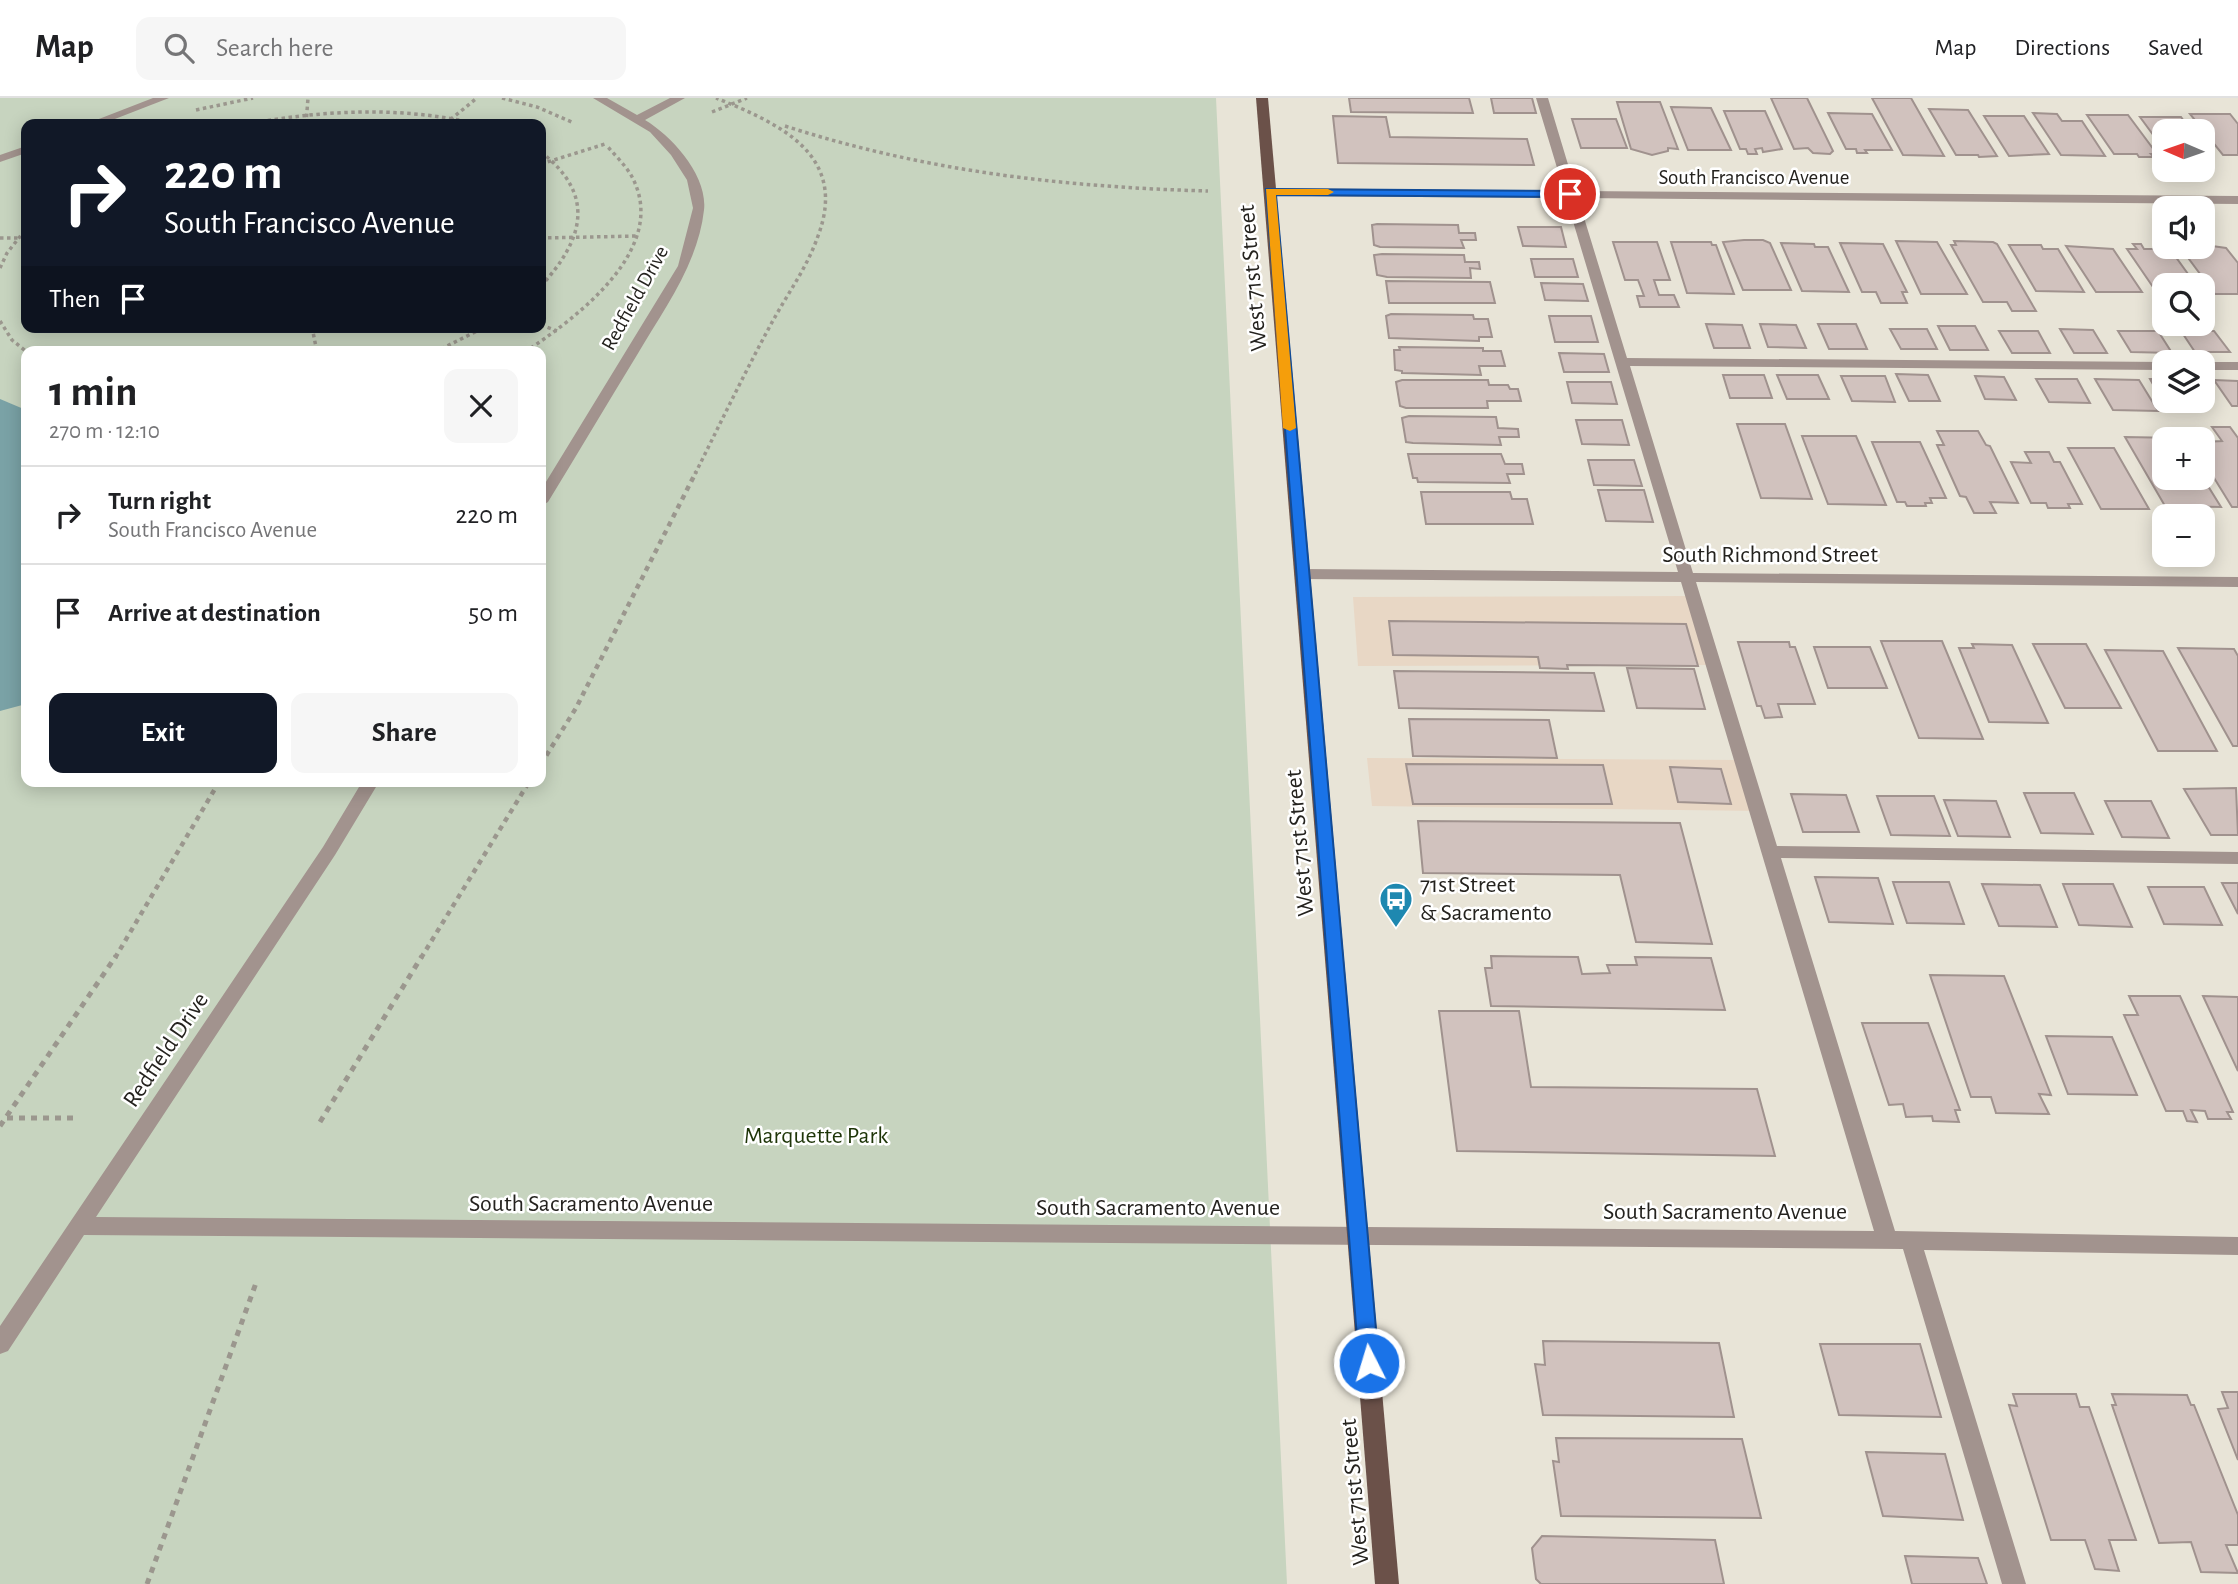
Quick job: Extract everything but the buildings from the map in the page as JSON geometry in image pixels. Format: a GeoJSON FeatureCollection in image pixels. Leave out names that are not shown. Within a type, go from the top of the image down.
{"type":"FeatureCollection","features":[{"type":"Feature","properties":{"kind":"main road","name":"West 71st Street"},"geometry":{"type":"LineString","coordinates":[[1262,98],[1387,1584]]}},
{"type":"Feature","properties":{"kind":"street"},"geometry":{"type":"LineString","coordinates":[[106,119],[163,98]]}},
{"type":"Feature","properties":{"kind":"street","name":"Redfield Drive"},"geometry":{"type":"LineString","coordinates":[[546,494],[684,265],[699,208],[693,180],[675,153],[654,130],[599,98]]}},
{"type":"Feature","properties":{"kind":"street"},"geometry":{"type":"LineString","coordinates":[[638,119],[679,98]]}},
{"type":"Feature","properties":{"kind":"street"},"geometry":{"type":"LineString","coordinates":[[1542,98],[1887,1240]]}},
{"type":"Feature","properties":{"kind":"street"},"geometry":{"type":"LineString","coordinates":[[0,159],[21,151]]}},
{"type":"Feature","properties":{"kind":"street","name":"South Francisco Avenue"},"geometry":{"type":"LineString","coordinates":[[1270,192],[2238,200]]}},
{"type":"Feature","properties":{"kind":"street"},"geometry":{"type":"LineString","coordinates":[[1622,362],[2152,366]]}},
{"type":"Feature","properties":{"kind":"street"},"geometry":{"type":"LineString","coordinates":[[2215,366],[2238,366]]}},
{"type":"Feature","properties":{"kind":"street","name":"South Richmond Street"},"geometry":{"type":"LineString","coordinates":[[1302,574],[2238,582]]}},
{"type":"Feature","properties":{"kind":"street","name":"Redfield Drive"},"geometry":{"type":"LineString","coordinates":[[0,1344],[329,851],[368,787]]}},
{"type":"Feature","properties":{"kind":"street"},"geometry":{"type":"LineString","coordinates":[[1770,852],[2238,858]]}},
{"type":"Feature","properties":{"kind":"street","name":"South Sacramento Avenue"},"geometry":{"type":"LineString","coordinates":[[77,1226],[1911,1240],[2238,1246]]}},
{"type":"Feature","properties":{"kind":"street"},"geometry":{"type":"LineString","coordinates":[[1911,1240],[2014,1584]]}},
{"type":"Feature","properties":{"kind":"path"},"geometry":{"type":"LineString","coordinates":[[307,119],[308,98]]}},
{"type":"Feature","properties":{"kind":"path"},"geometry":{"type":"LineString","coordinates":[[453,118],[477,98]]}},
{"type":"Feature","properties":{"kind":"path"},"geometry":{"type":"LineString","coordinates":[[502,98],[537,107],[578,125]]}},
{"type":"Feature","properties":{"kind":"path"},"geometry":{"type":"LineString","coordinates":[[716,98],[780,124],[883,156],[1000,178],[1208,191]]}},
{"type":"Feature","properties":{"kind":"path"},"geometry":{"type":"LineString","coordinates":[[707,113],[747,98]]}},
{"type":"Feature","properties":{"kind":"path"},"geometry":{"type":"LineString","coordinates":[[280,119],[382,111],[457,119]]}},
{"type":"Feature","properties":{"kind":"path"},"geometry":{"type":"LineString","coordinates":[[546,756],[576,708],[770,326],[818,238],[826,210],[824,185],[816,163],[780,124]]}},
{"type":"Feature","properties":{"kind":"path"},"geometry":{"type":"LineString","coordinates":[[534,346],[558,331],[608,287],[623,266],[638,236],[641,208],[636,186],[622,160],[596,138]]}},
{"type":"Feature","properties":{"kind":"path"},"geometry":{"type":"LineString","coordinates":[[546,162],[606,144]]}},
{"type":"Feature","properties":{"kind":"path"},"geometry":{"type":"LineString","coordinates":[[546,156],[565,173],[576,196],[580,214],[576,237],[562,262],[546,280]]}},
{"type":"Feature","properties":{"kind":"path"},"geometry":{"type":"LineString","coordinates":[[0,268],[21,234]]}},
{"type":"Feature","properties":{"kind":"path"},"geometry":{"type":"LineString","coordinates":[[546,238],[638,236]]}},
{"type":"Feature","properties":{"kind":"path"},"geometry":{"type":"LineString","coordinates":[[0,238],[21,238]]}},
{"type":"Feature","properties":{"kind":"path"},"geometry":{"type":"LineString","coordinates":[[0,321],[12,340],[21,347]]}},
{"type":"Feature","properties":{"kind":"path"},"geometry":{"type":"LineString","coordinates":[[546,327],[558,331]]}},
{"type":"Feature","properties":{"kind":"path"},"geometry":{"type":"LineString","coordinates":[[447,346],[473,333]]}},
{"type":"Feature","properties":{"kind":"path"},"geometry":{"type":"LineString","coordinates":[[0,1126],[114,964],[178,858],[216,787]]}},
{"type":"Feature","properties":{"kind":"path"},"geometry":{"type":"LineString","coordinates":[[320,1122],[526,787]]}},
{"type":"Feature","properties":{"kind":"path"},"geometry":{"type":"LineString","coordinates":[[6,1118],[77,1118]]}},
{"type":"Feature","properties":{"kind":"path"},"geometry":{"type":"LineString","coordinates":[[147,1584],[256,1283]]}},
{"type":"Feature","properties":{"kind":"shaded area"},"geometry":{"type":"Polygon","coordinates":[[[1693,596],[1713,665],[1358,666],[1353,597],[1693,596]]]}},
{"type":"Feature","properties":{"kind":"shaded area"},"geometry":{"type":"Polygon","coordinates":[[[1367,758],[1742,760],[1758,811],[1372,806],[1367,758]]]}},
{"type":"Feature","properties":{"kind":"green space","name":"Marquette Park"},"geometry":{"type":"Polygon","coordinates":[[[0,98],[1216,98],[1287,1584],[0,1584],[0,98]]]}},
{"type":"Feature","properties":{"kind":"water"},"geometry":{"type":"Polygon","coordinates":[[[0,399],[21,408],[21,705],[0,711],[0,399]]]}},
{"type":"Feature","properties":{"kind":"slow traffic"},"geometry":{"type":"LineString","coordinates":[[1290,428],[1270,192],[1328,192]]}},
{"type":"Feature","properties":{"kind":"place","name":"71st Street & Sacramento"},"geometry":{"type":"Point","coordinates":[1396,929]}},
{"type":"Feature","properties":{"kind":"route"},"geometry":{"type":"LineString","coordinates":[[1369,1363],[1270,192],[1570,194]]}}]}
